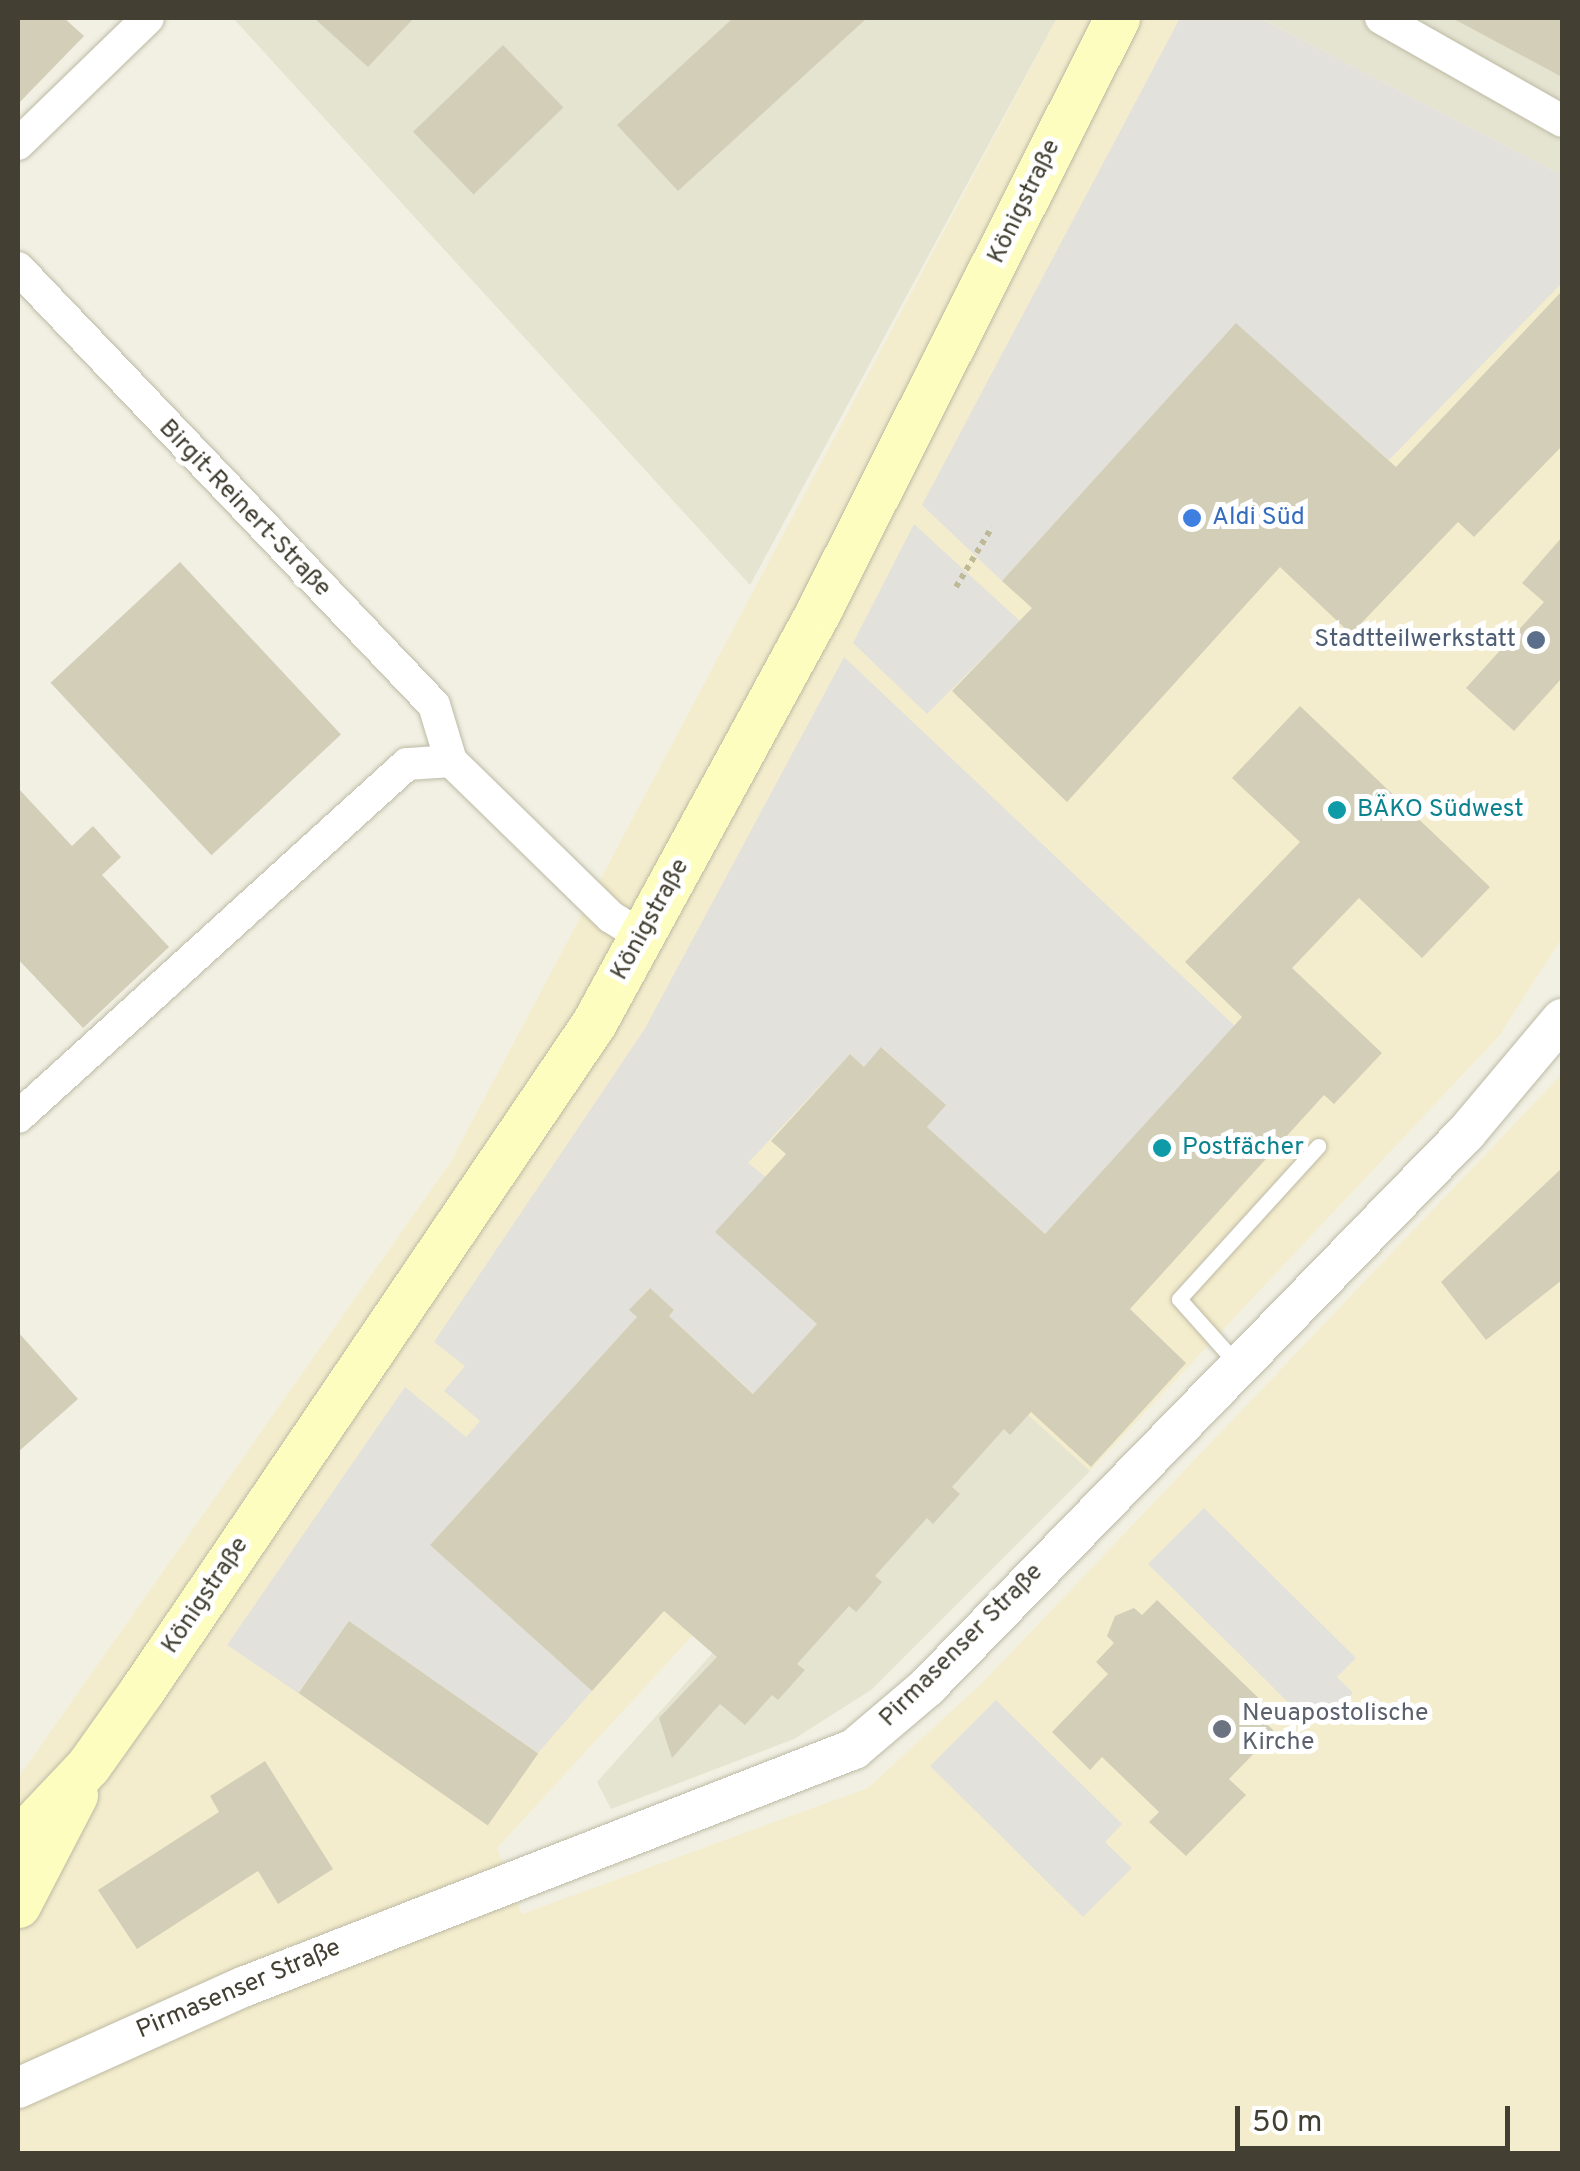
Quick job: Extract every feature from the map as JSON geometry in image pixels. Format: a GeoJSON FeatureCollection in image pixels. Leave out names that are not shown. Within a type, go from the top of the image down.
{"type":"FeatureCollection","features":[{"type":"Feature","properties":{"kind":"main road","name":"Königstraße"},"geometry":{"type":"LineString","coordinates":[[18,1904],[88,1766],[480,1196],[642,936],[820,608],[1117,18]]}},
{"type":"Feature","properties":{"kind":"main road","name":"Königstraße"},"geometry":{"type":"LineString","coordinates":[[18,1840],[88,1766]]}},
{"type":"Feature","properties":{"kind":"street"},"geometry":{"type":"LineString","coordinates":[[18,144],[148,18]]}},
{"type":"Feature","properties":{"kind":"street"},"geometry":{"type":"LineString","coordinates":[[1381,18],[1562,121]]}},
{"type":"Feature","properties":{"kind":"street","name":"Birgit-Reinert-Straße"},"geometry":{"type":"LineString","coordinates":[[18,268],[434,706],[450,761],[611,917],[642,936]]}},
{"type":"Feature","properties":{"kind":"street"},"geometry":{"type":"LineString","coordinates":[[18,1117],[407,764],[450,761]]}},
{"type":"Feature","properties":{"kind":"street","name":"Pirmasenser Straße"},"geometry":{"type":"LineString","coordinates":[[25,2079],[382,1932],[854,1749],[927,1687],[1237,1364],[1466,1133],[1560,1029]]}},
{"type":"Feature","properties":{"kind":"lane"},"geometry":{"type":"LineString","coordinates":[[1237,1364],[1179,1300],[1318,1146]]}},
{"type":"Feature","properties":{"kind":"path"},"geometry":{"type":"LineString","coordinates":[[956,588],[992,527]]}},
{"type":"Feature","properties":{"kind":"shaded area"},"geometry":{"type":"Polygon","coordinates":[[[233,18],[1057,18],[750,585],[233,18]]]}},
{"type":"Feature","properties":{"kind":"shaded area"},"geometry":{"type":"Polygon","coordinates":[[[1057,18],[1260,18],[1562,175],[1562,938],[1499,1036],[1090,1471],[956,1349],[497,1848],[522,1914],[868,1788],[984,1681],[1562,1074],[1562,2153],[18,2154],[18,1778],[450,1163],[1057,18]]]}},
{"type":"Feature","properties":{"kind":"shaded area"},"geometry":{"type":"Polygon","coordinates":[[[1180,18],[1260,18],[1562,175],[1562,283],[1389,460],[1236,324],[1002,581],[922,505],[1180,18]]]}},
{"type":"Feature","properties":{"kind":"shaded area"},"geometry":{"type":"Polygon","coordinates":[[[1260,18],[1562,18],[1562,175],[1260,18]]]}},
{"type":"Feature","properties":{"kind":"shaded area"},"geometry":{"type":"Polygon","coordinates":[[[914,524],[1020,621],[927,714],[853,643],[914,524]]]}},
{"type":"Feature","properties":{"kind":"shaded area"},"geometry":{"type":"Polygon","coordinates":[[[844,657],[1235,1026],[1045,1234],[927,1127],[945,1105],[882,1047],[864,1067],[850,1054],[748,1163],[766,1177],[817,1324],[754,1394],[669,1316],[674,1310],[649,1288],[630,1310],[637,1317],[430,1545],[592,1691],[538,1753],[349,1621],[298,1693],[227,1645],[405,1387],[466,1437],[480,1421],[444,1391],[465,1366],[434,1342],[644,1030],[844,657]]]}},
{"type":"Feature","properties":{"kind":"shaded area"},"geometry":{"type":"Polygon","coordinates":[[[972,1363],[1090,1471],[871,1690],[794,1739],[611,1809],[597,1782],[972,1363]]]}},
{"type":"Feature","properties":{"kind":"shaded area"},"geometry":{"type":"Polygon","coordinates":[[[1204,1508],[1356,1658],[1337,1677],[1353,1693],[1326,1720],[1310,1705],[1300,1714],[1148,1564],[1204,1508]]]}},
{"type":"Feature","properties":{"kind":"shaded area"},"geometry":{"type":"Polygon","coordinates":[[[996,1700],[1122,1824],[1105,1842],[1132,1868],[1083,1917],[930,1766],[996,1700]]]}},
{"type":"Feature","properties":{"kind":"building"},"geometry":{"type":"Polygon","coordinates":[[[18,18],[64,18],[84,36],[18,104],[18,18]]]}},
{"type":"Feature","properties":{"kind":"building"},"geometry":{"type":"Polygon","coordinates":[[[314,18],[414,18],[368,67],[314,18]]]}},
{"type":"Feature","properties":{"kind":"building"},"geometry":{"type":"Polygon","coordinates":[[[733,18],[867,18],[678,191],[617,125],[733,18]]]}},
{"type":"Feature","properties":{"kind":"building"},"geometry":{"type":"Polygon","coordinates":[[[1452,18],[1562,18],[1562,77],[1452,18]]]}},
{"type":"Feature","properties":{"kind":"building"},"geometry":{"type":"Polygon","coordinates":[[[503,45],[563,108],[474,194],[413,132],[503,45]]]}},
{"type":"Feature","properties":{"kind":"building"},"geometry":{"type":"Polygon","coordinates":[[[1562,291],[1562,446],[1474,537],[1458,522],[1351,634],[1280,567],[1067,802],[952,691],[1032,608],[1002,581],[1236,323],[1396,467],[1562,291]]]}},
{"type":"Feature","properties":{"kind":"building","name":"Stadtteilwerkstatt"},"geometry":{"type":"Polygon","coordinates":[[[1562,537],[1562,678],[1514,731],[1466,688],[1544,602],[1522,583],[1562,537]]]}},
{"type":"Feature","properties":{"kind":"building"},"geometry":{"type":"Polygon","coordinates":[[[180,562],[341,735],[212,855],[51,683],[180,562]]]}},
{"type":"Feature","properties":{"kind":"building"},"geometry":{"type":"Polygon","coordinates":[[[1300,706],[1490,887],[1422,958],[1359,898],[1292,968],[1382,1053],[1334,1104],[1324,1095],[1130,1309],[1186,1363],[1091,1467],[1031,1412],[1010,1435],[1004,1429],[952,1487],[960,1494],[933,1524],[927,1518],[875,1576],[882,1582],[868,1599],[856,1612],[849,1606],[797,1664],[805,1670],[778,1700],[772,1695],[745,1725],[720,1704],[672,1758],[659,1718],[717,1657],[664,1611],[592,1691],[430,1545],[637,1317],[629,1310],[650,1288],[674,1310],[669,1316],[753,1394],[817,1324],[715,1232],[786,1154],[771,1141],[850,1054],[864,1067],[881,1047],[946,1105],[927,1127],[1045,1234],[1242,1017],[1185,962],[1300,842],[1232,778],[1300,706]]]}},
{"type":"Feature","properties":{"kind":"building"},"geometry":{"type":"Polygon","coordinates":[[[18,788],[72,846],[93,826],[121,857],[102,875],[169,947],[83,1028],[18,959],[18,788]]]}},
{"type":"Feature","properties":{"kind":"building"},"geometry":{"type":"Polygon","coordinates":[[[1562,1168],[1562,1280],[1486,1340],[1441,1282],[1562,1168]]]}},
{"type":"Feature","properties":{"kind":"building"},"geometry":{"type":"Polygon","coordinates":[[[18,1332],[78,1399],[18,1452],[18,1332]]]}},
{"type":"Feature","properties":{"kind":"building","name":"Neuapostolische Kirche"},"geometry":{"type":"Polygon","coordinates":[[[1157,1600],[1274,1713],[1265,1722],[1275,1732],[1229,1779],[1246,1795],[1186,1856],[1149,1822],[1159,1812],[1102,1757],[1090,1770],[1052,1732],[1108,1674],[1096,1662],[1114,1643],[1107,1636],[1115,1616],[1134,1608],[1142,1615],[1157,1600]]]}},
{"type":"Feature","properties":{"kind":"building"},"geometry":{"type":"Polygon","coordinates":[[[349,1621],[538,1753],[488,1826],[299,1693],[349,1621]]]}},
{"type":"Feature","properties":{"kind":"building"},"geometry":{"type":"Polygon","coordinates":[[[265,1761],[333,1869],[278,1904],[258,1871],[137,1949],[98,1890],[219,1812],[210,1796],[265,1761]]]}},
{"type":"Feature","properties":{"kind":"place","name":"Aldi Süd"},"geometry":{"type":"Point","coordinates":[1192,518]}},
{"type":"Feature","properties":{"kind":"place","name":"Stadtteilwerkstatt"},"geometry":{"type":"Point","coordinates":[1536,640]}},
{"type":"Feature","properties":{"kind":"place","name":"BÄKO Südwest"},"geometry":{"type":"Point","coordinates":[1337,810]}},
{"type":"Feature","properties":{"kind":"place","name":"Postfächer"},"geometry":{"type":"Point","coordinates":[1162,1148]}},
{"type":"Feature","properties":{"kind":"place","name":"Neuapostolische Kirche"},"geometry":{"type":"Point","coordinates":[1222,1729]}}]}
